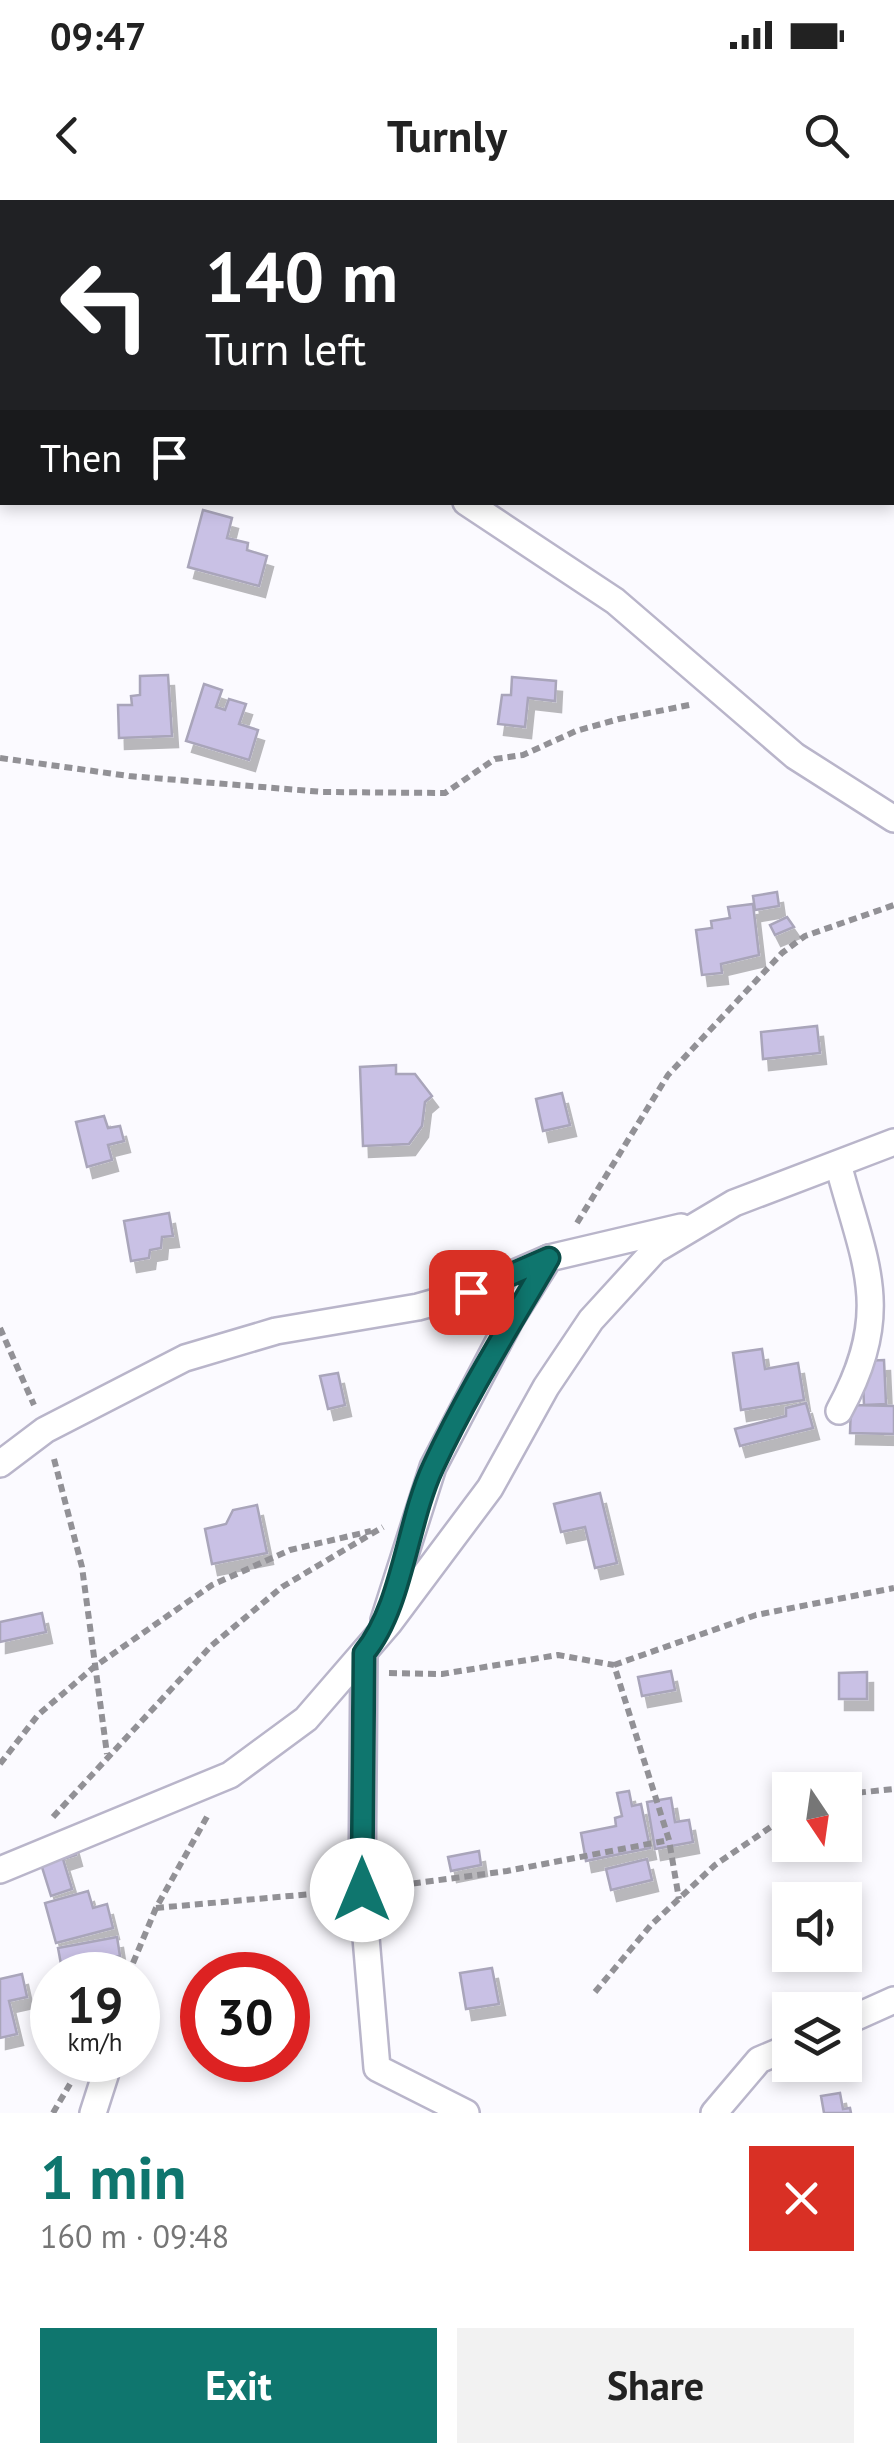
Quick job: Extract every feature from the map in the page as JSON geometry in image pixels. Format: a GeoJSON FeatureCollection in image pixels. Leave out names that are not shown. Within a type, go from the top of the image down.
{"type":"FeatureCollection","features":[{"type":"Feature","properties":{"kind":"street"},"geometry":{"type":"LineString","coordinates":[[470,505],[615,602],[795,756],[894,819]]}},
{"type":"Feature","properties":{"kind":"street"},"geometry":{"type":"LineString","coordinates":[[0,1870],[230,1776],[306,1718],[364,1653],[490,1488],[546,1387],[592,1320],[655,1250],[734,1203],[894,1142]]}},
{"type":"Feature","properties":{"kind":"street"},"geometry":{"type":"LineString","coordinates":[[838,1164],[869,1272],[871,1304],[871,1332],[862,1363],[839,1410]]}},
{"type":"Feature","properties":{"kind":"street"},"geometry":{"type":"LineString","coordinates":[[0,1464],[45,1430],[185,1358],[276,1331],[418,1307],[471,1292],[549,1258],[694,1224]]}},
{"type":"Feature","properties":{"kind":"street"},"geometry":{"type":"LineString","coordinates":[[466,2113],[378,2068],[362,1890],[364,1653],[416,1508],[510,1320],[549,1258]]}},
{"type":"Feature","properties":{"kind":"street"},"geometry":{"type":"LineString","coordinates":[[862,2014],[894,2000]]}},
{"type":"Feature","properties":{"kind":"street"},"geometry":{"type":"LineString","coordinates":[[714,2113],[760,2060],[772,2054]]}},
{"type":"Feature","properties":{"kind":"street"},"geometry":{"type":"LineString","coordinates":[[93,2113],[103,2082]]}},
{"type":"Feature","properties":{"kind":"path"},"geometry":{"type":"LineString","coordinates":[[0,758],[129,776],[324,792],[445,793],[496,758],[522,755],[576,731],[619,718],[724,695]]}},
{"type":"Feature","properties":{"kind":"path"},"geometry":{"type":"LineString","coordinates":[[549,1258],[589,1207],[668,1075],[782,953],[818,931],[894,905]]}},
{"type":"Feature","properties":{"kind":"path"},"geometry":{"type":"LineString","coordinates":[[0,1328],[45,1430],[82,1566],[107,1754]]}},
{"type":"Feature","properties":{"kind":"path"},"geometry":{"type":"LineString","coordinates":[[48,1822],[211,1646],[282,1587],[416,1508]]}},
{"type":"Feature","properties":{"kind":"path"},"geometry":{"type":"LineString","coordinates":[[0,1764],[38,1715],[94,1667],[212,1585],[290,1550],[380,1528]]}},
{"type":"Feature","properties":{"kind":"path"},"geometry":{"type":"LineString","coordinates":[[364,1653],[442,1674],[558,1655],[614,1665],[756,1615],[894,1588]]}},
{"type":"Feature","properties":{"kind":"path"},"geometry":{"type":"LineString","coordinates":[[614,1665],[669,1840],[680,1899]]}},
{"type":"Feature","properties":{"kind":"path"},"geometry":{"type":"LineString","coordinates":[[138,1952],[156,1908],[230,1776]]}},
{"type":"Feature","properties":{"kind":"path"},"geometry":{"type":"LineString","coordinates":[[862,1792],[894,1789]]}},
{"type":"Feature","properties":{"kind":"path"},"geometry":{"type":"LineString","coordinates":[[595,1992],[715,1865],[772,1826]]}},
{"type":"Feature","properties":{"kind":"path"},"geometry":{"type":"LineString","coordinates":[[156,1908],[362,1890],[507,1871],[669,1840]]}},
{"type":"Feature","properties":{"kind":"building"},"geometry":{"type":"Polygon","coordinates":[[[203,510],[232,518],[227,538],[248,543],[247,550],[267,556],[259,586],[188,567],[203,510]]]}},
{"type":"Feature","properties":{"kind":"building"},"geometry":{"type":"Polygon","coordinates":[[[168,675],[172,736],[119,738],[118,705],[132,705],[131,696],[140,695],[140,676],[168,675]]]}},
{"type":"Feature","properties":{"kind":"building"},"geometry":{"type":"Polygon","coordinates":[[[512,677],[556,681],[555,701],[528,698],[525,727],[498,724],[502,695],[511,695],[512,677]]]}},
{"type":"Feature","properties":{"kind":"building"},"geometry":{"type":"Polygon","coordinates":[[[204,684],[222,690],[216,707],[225,710],[229,699],[246,704],[239,724],[258,730],[249,760],[186,741],[204,684]]]}},
{"type":"Feature","properties":{"kind":"building"},"geometry":{"type":"Polygon","coordinates":[[[777,892],[779,906],[755,910],[753,896],[777,892]]]}},
{"type":"Feature","properties":{"kind":"building"},"geometry":{"type":"Polygon","coordinates":[[[753,904],[759,955],[721,964],[722,973],[702,975],[696,930],[712,928],[711,921],[730,918],[728,907],[753,904]]]}},
{"type":"Feature","properties":{"kind":"building"},"geometry":{"type":"Polygon","coordinates":[[[787,917],[794,927],[775,935],[770,925],[787,917]]]}},
{"type":"Feature","properties":{"kind":"building"},"geometry":{"type":"Polygon","coordinates":[[[817,1026],[820,1053],[763,1059],[761,1032],[817,1026]]]}},
{"type":"Feature","properties":{"kind":"building"},"geometry":{"type":"Polygon","coordinates":[[[396,1065],[396,1074],[415,1074],[432,1096],[425,1102],[422,1126],[409,1144],[363,1146],[360,1067],[396,1065]]]}},
{"type":"Feature","properties":{"kind":"building"},"geometry":{"type":"Polygon","coordinates":[[[562,1093],[570,1125],[543,1131],[536,1099],[562,1093]]]}},
{"type":"Feature","properties":{"kind":"building"},"geometry":{"type":"Polygon","coordinates":[[[104,1116],[108,1128],[120,1126],[124,1141],[108,1145],[112,1160],[87,1167],[76,1122],[104,1116]]]}},
{"type":"Feature","properties":{"kind":"building"},"geometry":{"type":"Polygon","coordinates":[[[169,1213],[173,1236],[162,1237],[161,1248],[150,1250],[149,1258],[131,1261],[124,1221],[169,1213]]]}},
{"type":"Feature","properties":{"kind":"building"},"geometry":{"type":"Polygon","coordinates":[[[762,1349],[765,1369],[798,1363],[804,1400],[741,1410],[733,1353],[762,1349]]]}},
{"type":"Feature","properties":{"kind":"building"},"geometry":{"type":"Polygon","coordinates":[[[884,1360],[886,1404],[864,1405],[862,1361],[884,1360]]]}},
{"type":"Feature","properties":{"kind":"building"},"geometry":{"type":"Polygon","coordinates":[[[338,1373],[345,1405],[328,1409],[320,1376],[338,1373]]]}},
{"type":"Feature","properties":{"kind":"building"},"geometry":{"type":"Polygon","coordinates":[[[806,1403],[813,1428],[740,1446],[735,1429],[786,1416],[786,1408],[806,1403]]]}},
{"type":"Feature","properties":{"kind":"building"},"geometry":{"type":"Polygon","coordinates":[[[851,1405],[894,1406],[894,1434],[850,1433],[851,1405]]]}},
{"type":"Feature","properties":{"kind":"building"},"geometry":{"type":"Polygon","coordinates":[[[600,1493],[617,1563],[595,1568],[585,1527],[561,1532],[554,1504],[600,1493]]]}},
{"type":"Feature","properties":{"kind":"building"},"geometry":{"type":"Polygon","coordinates":[[[257,1505],[267,1553],[212,1564],[205,1529],[226,1524],[233,1510],[257,1505]]]}},
{"type":"Feature","properties":{"kind":"building"},"geometry":{"type":"Polygon","coordinates":[[[42,1613],[46,1632],[0,1642],[0,1622],[42,1613]]]}},
{"type":"Feature","properties":{"kind":"building"},"geometry":{"type":"Polygon","coordinates":[[[671,1671],[675,1690],[642,1696],[638,1677],[671,1671]]]}},
{"type":"Feature","properties":{"kind":"building"},"geometry":{"type":"Polygon","coordinates":[[[867,1672],[867,1699],[839,1699],[839,1673],[867,1672]]]}},
{"type":"Feature","properties":{"kind":"building"},"geometry":{"type":"Polygon","coordinates":[[[629,1791],[632,1806],[641,1804],[650,1848],[586,1861],[581,1833],[616,1826],[615,1818],[622,1816],[617,1793],[629,1791]]]}},
{"type":"Feature","properties":{"kind":"building"},"geometry":{"type":"Polygon","coordinates":[[[671,1798],[675,1822],[689,1820],[693,1842],[655,1849],[647,1802],[671,1798]]]}},
{"type":"Feature","properties":{"kind":"building"},"geometry":{"type":"Polygon","coordinates":[[[71,1837],[76,1855],[63,1859],[72,1889],[51,1896],[36,1848],[71,1837]]]}},
{"type":"Feature","properties":{"kind":"building"},"geometry":{"type":"Polygon","coordinates":[[[479,1851],[481,1865],[451,1871],[448,1857],[479,1851]]]}},
{"type":"Feature","properties":{"kind":"building"},"geometry":{"type":"Polygon","coordinates":[[[647,1859],[652,1880],[611,1890],[606,1869],[647,1859]]]}},
{"type":"Feature","properties":{"kind":"building"},"geometry":{"type":"Polygon","coordinates":[[[88,1891],[93,1908],[107,1904],[113,1928],[56,1943],[45,1903],[88,1891]]]}},
{"type":"Feature","properties":{"kind":"building"},"geometry":{"type":"Polygon","coordinates":[[[117,1937],[119,1952],[59,1952],[58,1948],[117,1937]]]}},
{"type":"Feature","properties":{"kind":"building"},"geometry":{"type":"Polygon","coordinates":[[[492,1968],[499,2004],[466,2009],[460,1973],[492,1968]]]}},
{"type":"Feature","properties":{"kind":"building"},"geometry":{"type":"Polygon","coordinates":[[[22,1974],[27,1997],[9,2001],[17,2034],[0,2038],[0,1979],[22,1974]]]}},
{"type":"Feature","properties":{"kind":"building"},"geometry":{"type":"Polygon","coordinates":[[[840,2093],[843,2109],[850,2108],[851,2113],[824,2113],[821,2096],[840,2093]]]}},
{"type":"Feature","properties":{"kind":"route"},"geometry":{"type":"LineString","coordinates":[[362,1890],[364,1653],[380,1634],[416,1508],[433,1467],[510,1320],[549,1258],[471,1292]]}}]}
